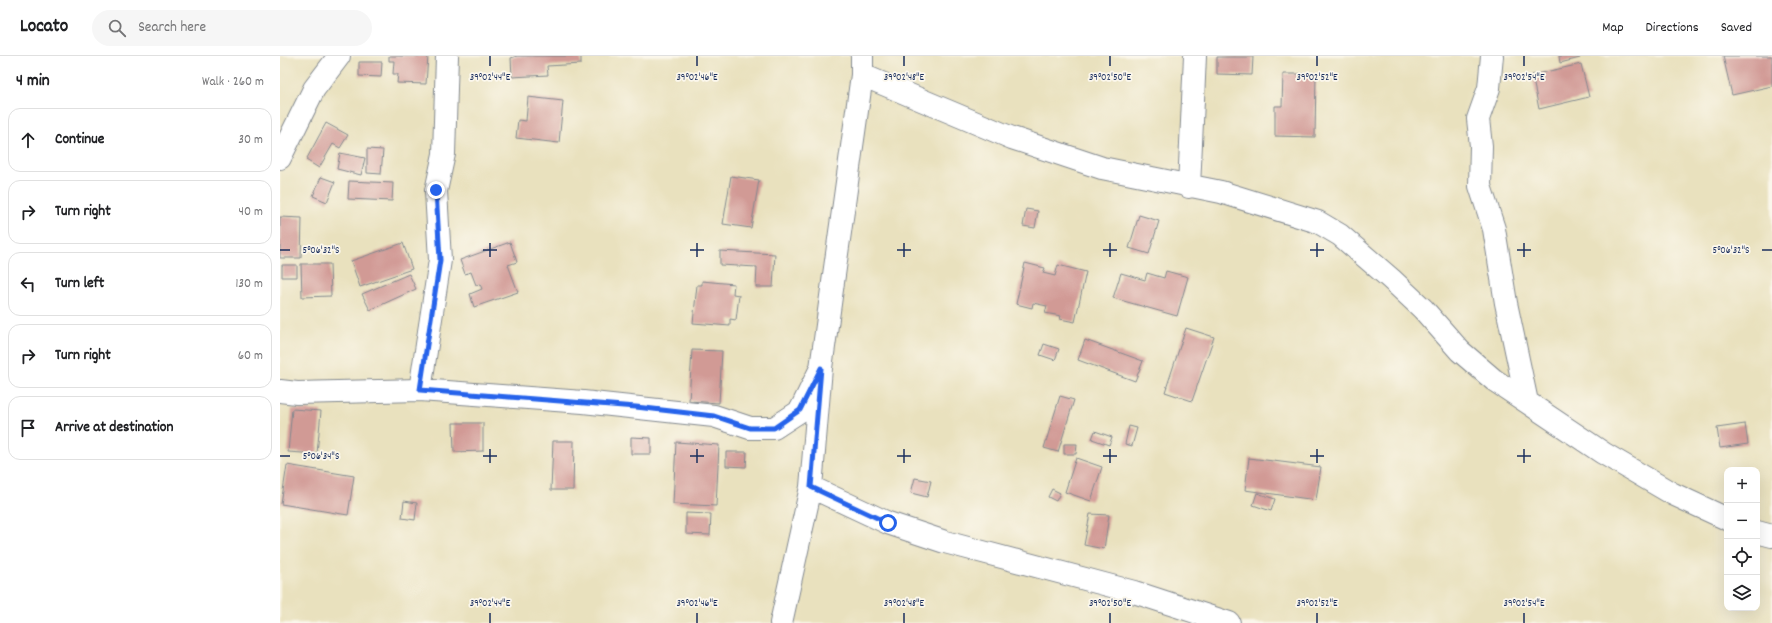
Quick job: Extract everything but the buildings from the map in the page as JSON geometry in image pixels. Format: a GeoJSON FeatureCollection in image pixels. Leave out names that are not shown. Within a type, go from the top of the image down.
{"type":"FeatureCollection","features":[{"type":"Feature","properties":{"kind":"street"},"geometry":{"type":"LineString","coordinates":[[280,158],[314,89],[339,56]]}},
{"type":"Feature","properties":{"kind":"street"},"geometry":{"type":"LineString","coordinates":[[420,390],[440,260],[436,190],[444,154],[447,56]]}},
{"type":"Feature","properties":{"kind":"street"},"geometry":{"type":"LineString","coordinates":[[1189,187],[1195,56]]}},
{"type":"Feature","properties":{"kind":"street"},"geometry":{"type":"LineString","coordinates":[[1492,56],[1489,88],[1478,119],[1481,146],[1480,186],[1494,229],[1506,303],[1527,402]]}},
{"type":"Feature","properties":{"kind":"street"},"geometry":{"type":"LineString","coordinates":[[781,623],[811,487],[821,368],[862,65],[1012,138],[1102,168],[1189,187],[1221,192],[1292,212],[1318,222],[1340,235],[1423,309],[1460,351],[1494,380],[1603,453],[1673,494],[1724,518]]}},
{"type":"Feature","properties":{"kind":"street"},"geometry":{"type":"LineString","coordinates":[[280,391],[297,393],[420,390],[636,407],[714,416],[750,428],[774,428],[800,410],[821,368]]}},
{"type":"Feature","properties":{"kind":"street"},"geometry":{"type":"LineString","coordinates":[[811,487],[888,523],[945,542],[1134,592],[1229,623]]}},
{"type":"Feature","properties":{"kind":"street"},"geometry":{"type":"LineString","coordinates":[[1760,533],[1772,536]]}},
{"type":"Feature","properties":{"kind":"route"},"geometry":{"type":"LineString","coordinates":[[436,190],[440,260],[420,390],[636,407],[714,416],[750,428],[774,428],[800,410],[821,368],[811,487],[888,523]]}}]}
